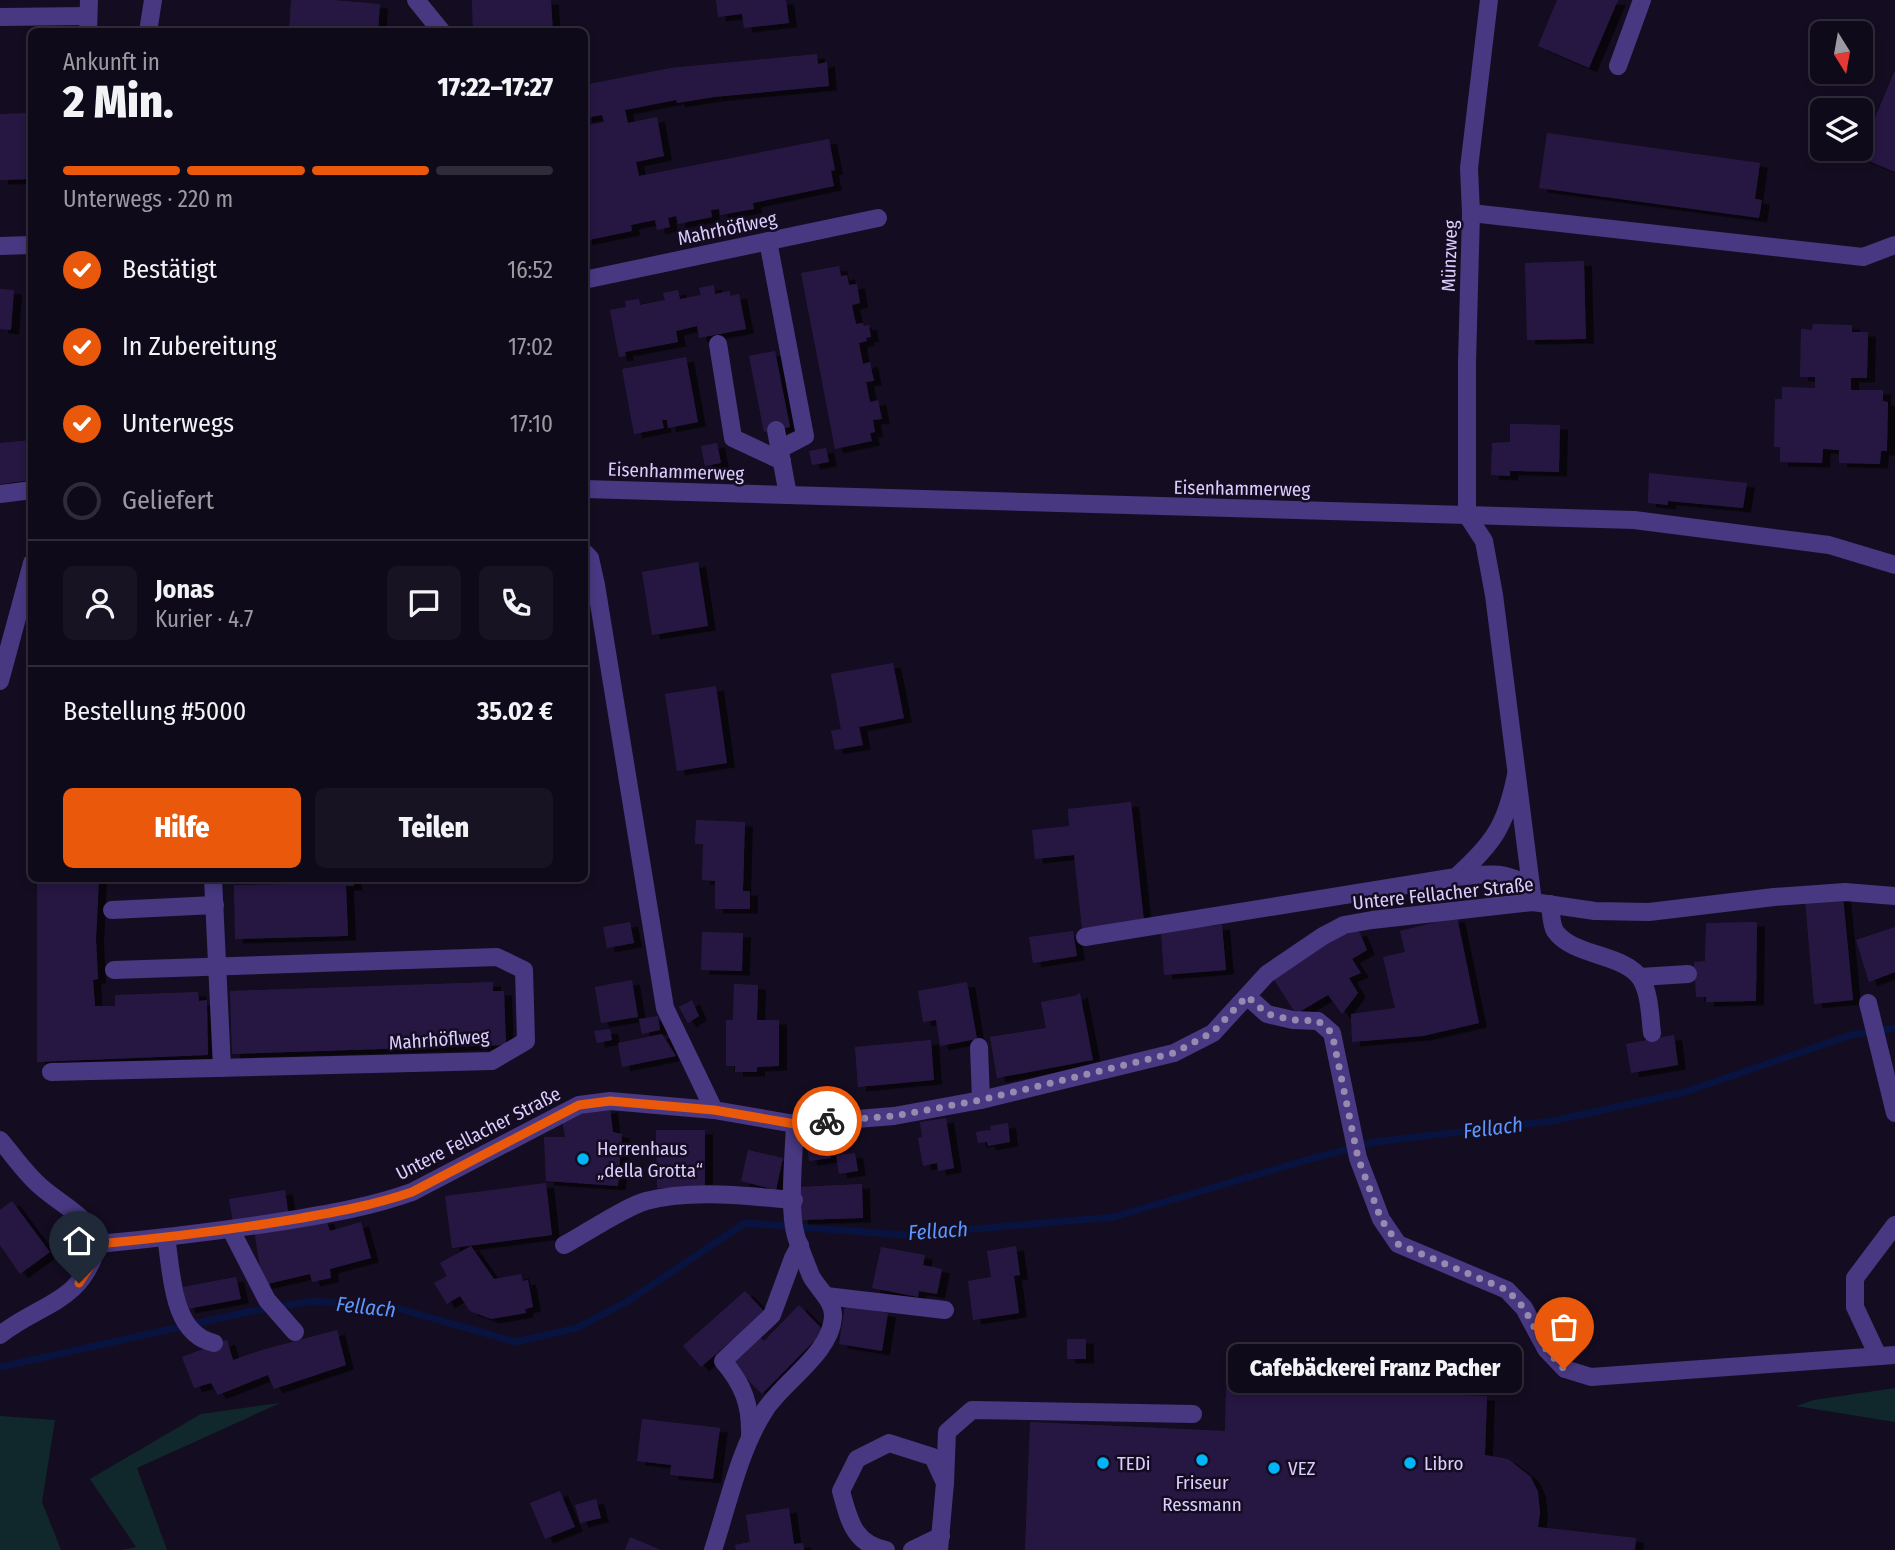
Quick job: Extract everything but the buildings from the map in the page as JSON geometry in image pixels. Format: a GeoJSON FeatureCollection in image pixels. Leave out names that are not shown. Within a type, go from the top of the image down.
{"type":"FeatureCollection","features":[{"type":"Feature","properties":{"kind":"street"},"geometry":{"type":"LineString","coordinates":[[149,28],[153,0]]}},
{"type":"Feature","properties":{"kind":"street"},"geometry":{"type":"LineString","coordinates":[[415,0],[439,28]]}},
{"type":"Feature","properties":{"kind":"street","name":"Münzweg"},"geometry":{"type":"LineString","coordinates":[[1467,515],[1471,213],[1469,168],[1489,0]]}},
{"type":"Feature","properties":{"kind":"street"},"geometry":{"type":"LineString","coordinates":[[1618,66],[1642,0]]}},
{"type":"Feature","properties":{"kind":"street"},"geometry":{"type":"LineString","coordinates":[[0,16],[88,16]]}},
{"type":"Feature","properties":{"kind":"street"},"geometry":{"type":"LineString","coordinates":[[1471,213],[1863,257],[1895,245]]}},
{"type":"Feature","properties":{"kind":"street","name":"Mahrhöflweg"},"geometry":{"type":"LineString","coordinates":[[588,279],[878,218]]}},
{"type":"Feature","properties":{"kind":"street"},"geometry":{"type":"LineString","coordinates":[[768,241],[805,436],[781,455]]}},
{"type":"Feature","properties":{"kind":"street"},"geometry":{"type":"LineString","coordinates":[[0,246],[28,245]]}},
{"type":"Feature","properties":{"kind":"street"},"geometry":{"type":"LineString","coordinates":[[718,344],[733,438],[781,455]]}},
{"type":"Feature","properties":{"kind":"street"},"geometry":{"type":"LineString","coordinates":[[776,430],[788,495]]}},
{"type":"Feature","properties":{"kind":"street","name":"Eisenhammerweg"},"geometry":{"type":"LineString","coordinates":[[588,489],[1634,520],[1829,545],[1895,565]]}},
{"type":"Feature","properties":{"kind":"street"},"geometry":{"type":"LineString","coordinates":[[0,494],[28,490]]}},
{"type":"Feature","properties":{"kind":"street"},"geometry":{"type":"LineString","coordinates":[[1467,515],[1484,541],[1494,596],[1516,775],[1538,898],[1554,929],[1563,939],[1588,952],[1618,962],[1640,977],[1646,990],[1652,1033]]}},
{"type":"Feature","properties":{"kind":"street"},"geometry":{"type":"LineString","coordinates":[[588,556],[596,585],[665,1008],[714,1110]]}},
{"type":"Feature","properties":{"kind":"street"},"geometry":{"type":"LineString","coordinates":[[0,681],[28,578]]}},
{"type":"Feature","properties":{"kind":"street"},"geometry":{"type":"LineString","coordinates":[[1456,877],[1481,855],[1501,827],[1510,805],[1516,775]]}},
{"type":"Feature","properties":{"kind":"street"},"geometry":{"type":"LineString","coordinates":[[1084,937],[1456,877],[1498,873],[1514,878],[1538,898]]}},
{"type":"Feature","properties":{"kind":"street"},"geometry":{"type":"LineString","coordinates":[[214,882],[222,1068]]}},
{"type":"Feature","properties":{"kind":"street","name":"Untere Fellacher Straße"},"geometry":{"type":"LineString","coordinates":[[98,1244],[232,1230],[390,1200],[412,1192],[579,1105],[610,1101],[714,1110],[795,1124],[894,1116],[981,1100],[1174,1053],[1213,1032],[1267,974],[1323,936],[1344,925],[1372,919],[1538,898],[1595,911],[1649,912],[1833,892],[1895,896]]}},
{"type":"Feature","properties":{"kind":"street"},"geometry":{"type":"LineString","coordinates":[[112,909],[215,905]]}},
{"type":"Feature","properties":{"kind":"street","name":"Mahrhöflweg"},"geometry":{"type":"LineString","coordinates":[[51,1072],[492,1060],[526,1041],[524,970],[497,957],[114,970]]}},
{"type":"Feature","properties":{"kind":"street"},"geometry":{"type":"LineString","coordinates":[[1640,977],[1689,974]]}},
{"type":"Feature","properties":{"kind":"street"},"geometry":{"type":"LineString","coordinates":[[1247,996],[1267,1014],[1293,1020],[1318,1021],[1332,1033],[1358,1158],[1381,1219],[1398,1244],[1507,1290],[1524,1308],[1546,1349],[1564,1369],[1591,1377],[1887,1356],[1855,1307],[1855,1278],[1895,1225]]}},
{"type":"Feature","properties":{"kind":"street"},"geometry":{"type":"LineString","coordinates":[[1869,1009],[1895,1112]]}},
{"type":"Feature","properties":{"kind":"street"},"geometry":{"type":"LineString","coordinates":[[979,1047],[981,1100]]}},
{"type":"Feature","properties":{"kind":"street"},"geometry":{"type":"LineString","coordinates":[[713,1550],[750,1436],[774,1398],[821,1349],[830,1331],[833,1315],[826,1296],[812,1278],[798,1240],[793,1206],[795,1124]]}},
{"type":"Feature","properties":{"kind":"street"},"geometry":{"type":"LineString","coordinates":[[0,1139],[38,1185],[85,1221],[94,1232],[98,1244],[93,1262],[79,1283],[59,1300],[0,1335]]}},
{"type":"Feature","properties":{"kind":"street"},"geometry":{"type":"LineString","coordinates":[[564,1245],[645,1201],[685,1196],[737,1196],[793,1206]]}},
{"type":"Feature","properties":{"kind":"street"},"geometry":{"type":"LineString","coordinates":[[232,1230],[267,1300],[295,1332]]}},
{"type":"Feature","properties":{"kind":"street"},"geometry":{"type":"LineString","coordinates":[[166,1237],[180,1316],[190,1332],[206,1342],[214,1343]]}},
{"type":"Feature","properties":{"kind":"street"},"geometry":{"type":"LineString","coordinates":[[750,1436],[749,1404],[743,1388],[723,1361],[772,1315],[798,1240]]}},
{"type":"Feature","properties":{"kind":"street"},"geometry":{"type":"LineString","coordinates":[[826,1296],[945,1310]]}},
{"type":"Feature","properties":{"kind":"street"},"geometry":{"type":"LineString","coordinates":[[912,1550],[940,1543],[947,1432],[972,1410],[1193,1414]]}},
{"type":"Feature","properties":{"kind":"street"},"geometry":{"type":"LineString","coordinates":[[886,1550],[872,1547],[851,1527],[841,1491],[857,1459],[889,1443],[933,1457],[944,1483]]}},
{"type":"Feature","properties":{"kind":"green space"},"geometry":{"type":"Polygon","coordinates":[[[1895,1388],[1895,1422],[1796,1406],[1814,1400],[1895,1388]]]}},
{"type":"Feature","properties":{"kind":"green space"},"geometry":{"type":"Polygon","coordinates":[[[280,1403],[137,1468],[167,1550],[121,1550],[136,1547],[90,1479],[201,1414],[280,1403]]]}},
{"type":"Feature","properties":{"kind":"green space"},"geometry":{"type":"Polygon","coordinates":[[[0,1416],[55,1420],[42,1502],[61,1550],[0,1550],[0,1416]]]}},
{"type":"Feature","properties":{"kind":"waterway","name":"Fellach"},"geometry":{"type":"LineString","coordinates":[[0,1367],[252,1311],[313,1301],[393,1307],[516,1342],[577,1328],[628,1301],[745,1223],[905,1235],[1114,1217],[1375,1142],[1552,1121],[1685,1092],[1851,1035],[1895,1028]]}},
{"type":"Feature","properties":{"kind":"way so far"},"geometry":{"type":"LineString","coordinates":[[827,1121],[894,1116],[981,1100],[1174,1053],[1213,1032],[1247,996],[1267,1014],[1293,1020],[1318,1021],[1332,1033],[1358,1158],[1381,1219],[1398,1244],[1507,1290],[1524,1308],[1546,1349],[1564,1369]]}},
{"type":"Feature","properties":{"kind":"place","name":"Herrenhaus „della Grotta“"},"geometry":{"type":"Point","coordinates":[583,1159]}},
{"type":"Feature","properties":{"kind":"place","name":"Cafebäckerei Franz Pacher"},"geometry":{"type":"Point","coordinates":[1564,1369]}},
{"type":"Feature","properties":{"kind":"place","name":"Friseur Ressmann"},"geometry":{"type":"Point","coordinates":[1202,1460]}},
{"type":"Feature","properties":{"kind":"place","name":"TEDi"},"geometry":{"type":"Point","coordinates":[1103,1463]}},
{"type":"Feature","properties":{"kind":"place","name":"Libro"},"geometry":{"type":"Point","coordinates":[1410,1463]}},
{"type":"Feature","properties":{"kind":"place","name":"VEZ"},"geometry":{"type":"Point","coordinates":[1274,1468]}},
{"type":"Feature","properties":{"kind":"route"},"geometry":{"type":"LineString","coordinates":[[79,1283],[93,1262],[98,1244],[232,1230],[390,1200],[412,1192],[579,1105],[610,1101],[714,1110],[795,1124],[827,1121]]}}]}
